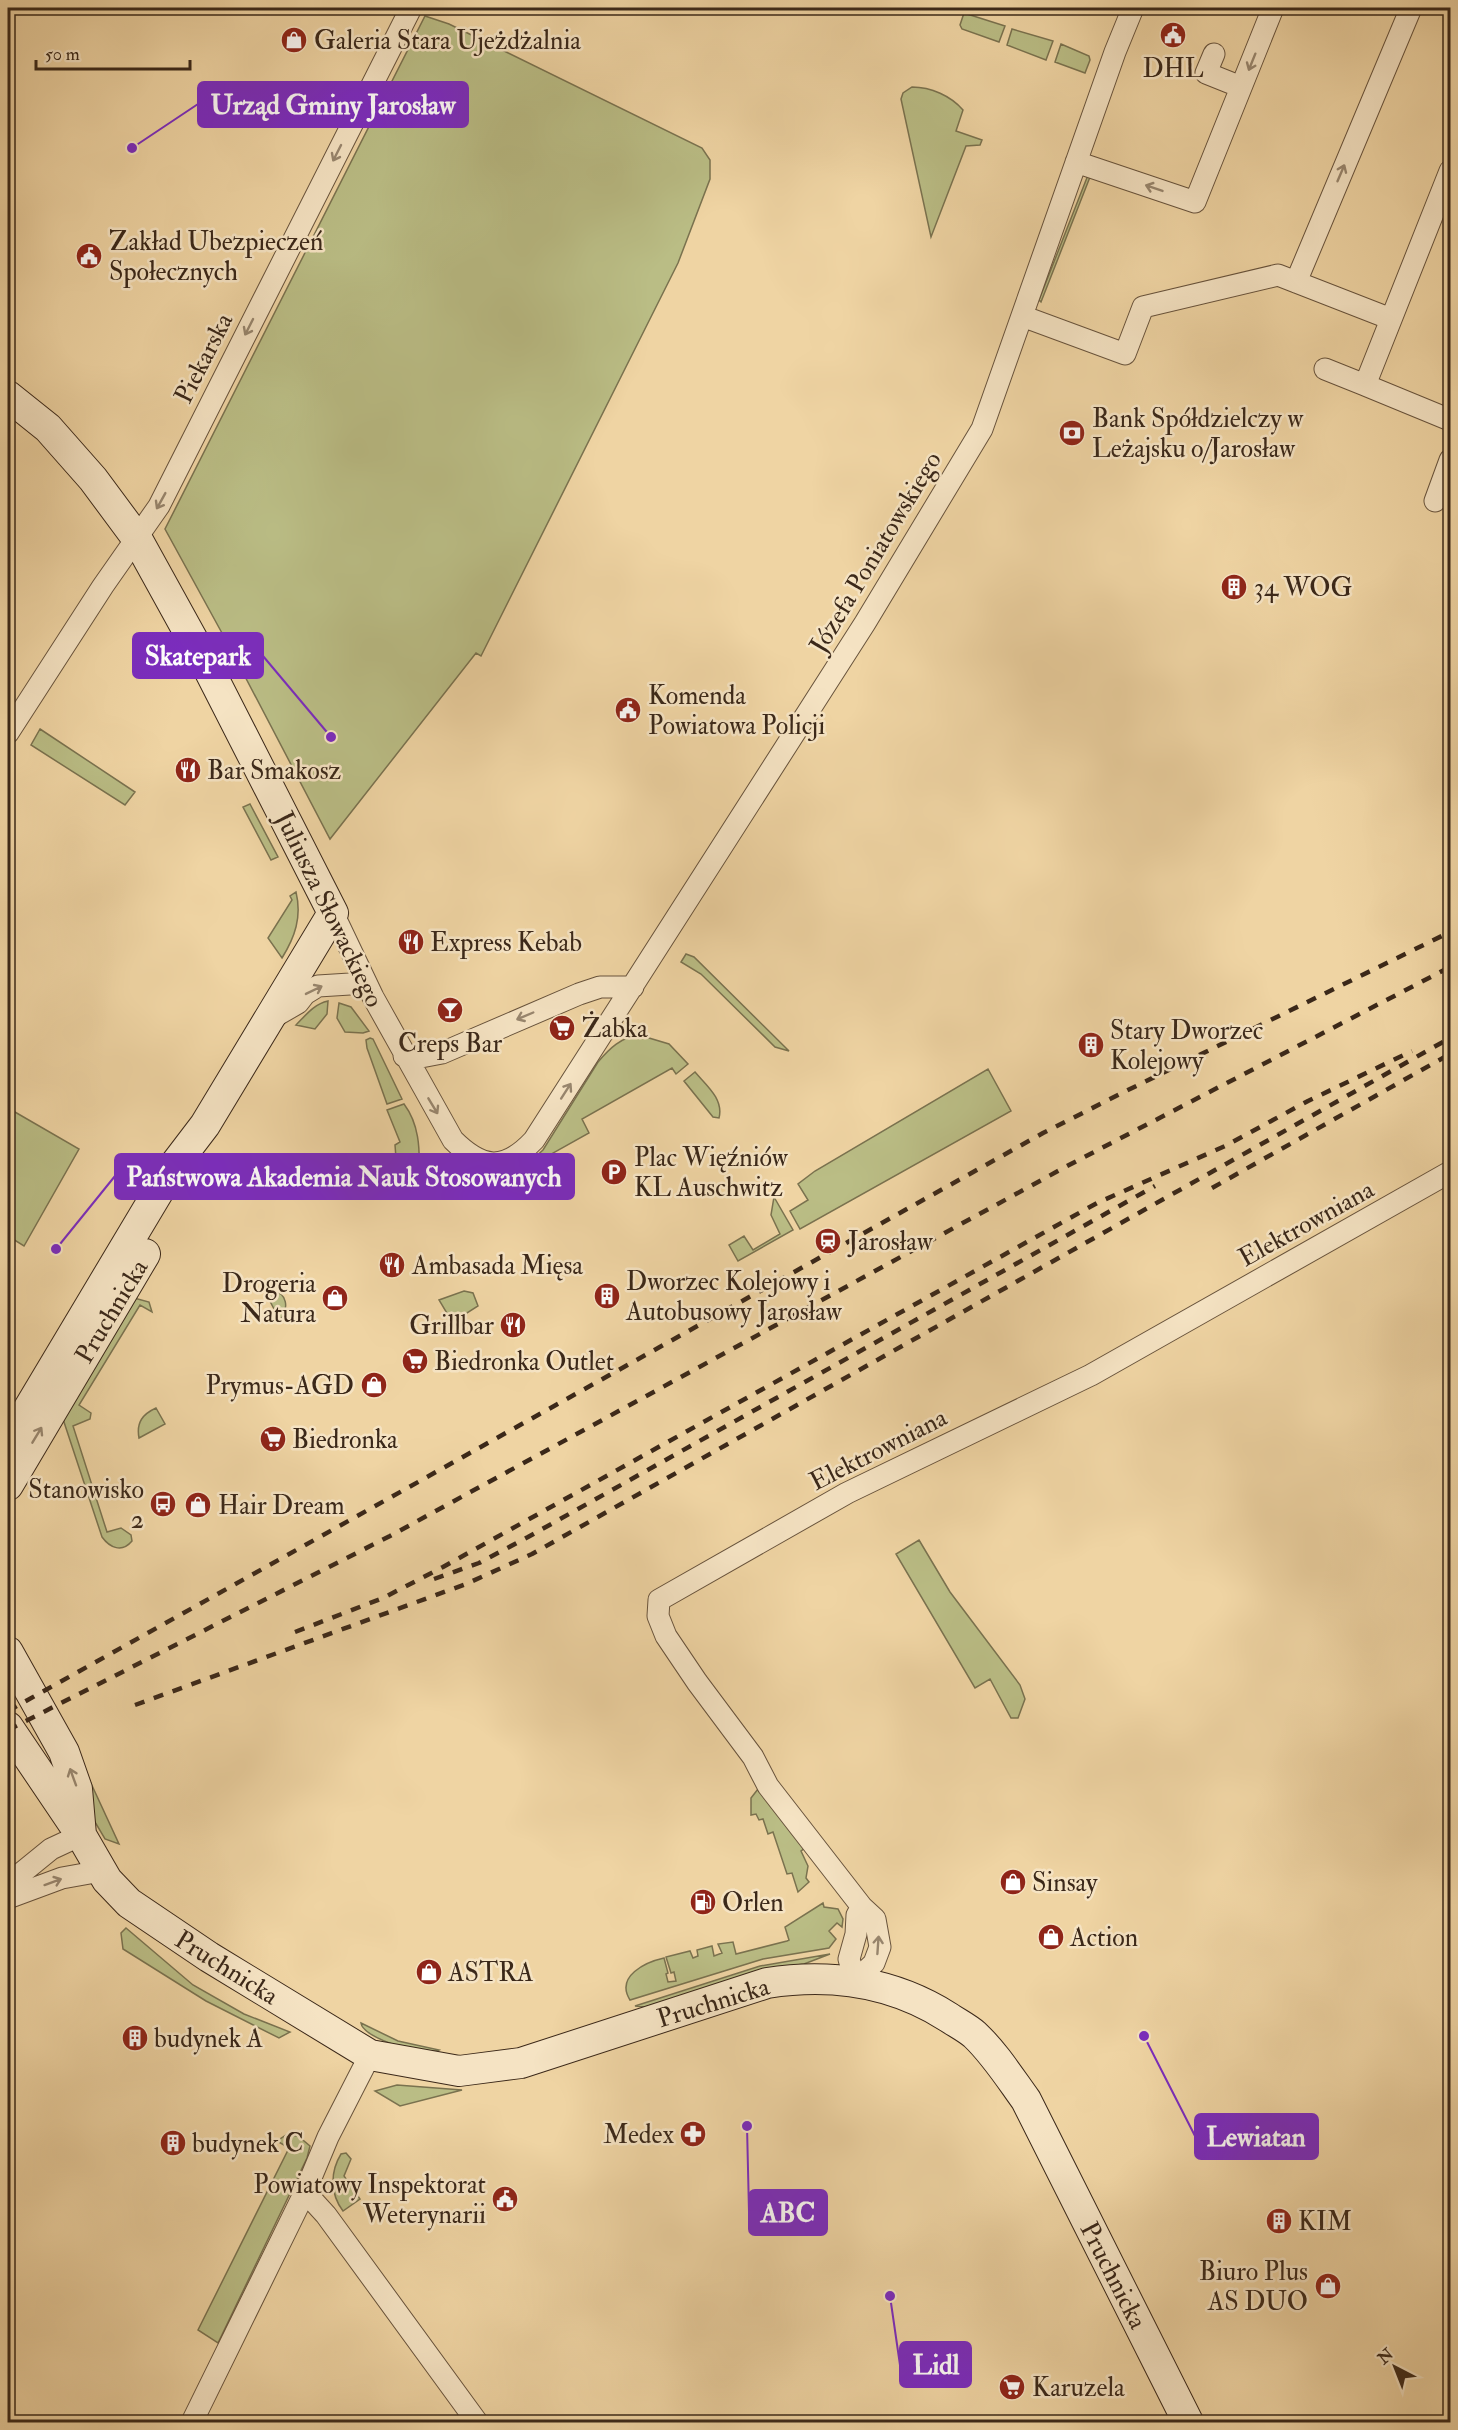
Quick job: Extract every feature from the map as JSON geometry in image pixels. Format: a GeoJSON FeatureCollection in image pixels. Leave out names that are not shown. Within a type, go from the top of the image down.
{"type":"FeatureCollection","features":[{"type":"Feature","properties":{"kind":"main road","name":"Juliusza Słowackiego"},"geometry":{"type":"LineString","coordinates":[[8,396],[48,428],[93,479],[136,537],[210,672],[333,913]]}},
{"type":"Feature","properties":{"kind":"main road","name":"Pruchnicka"},"geometry":{"type":"LineString","coordinates":[[8,1443],[173,1167],[200,1131],[333,913]]}},
{"type":"Feature","properties":{"kind":"main road","name":"Pruchnicka"},"geometry":{"type":"LineString","coordinates":[[8,1485],[143,1257],[191,1169],[200,1131]]}},
{"type":"Feature","properties":{"kind":"main road","name":"Pruchnicka"},"geometry":{"type":"LineString","coordinates":[[8,1652],[64,1752],[77,1789],[81,1835]]}},
{"type":"Feature","properties":{"kind":"main road","name":"Pruchnicka"},"geometry":{"type":"LineString","coordinates":[[8,1727],[81,1835],[101,1871],[129,1903],[197,1950],[370,2055],[459,2071],[520,2063],[767,1983],[799,1978],[855,1981],[927,2004],[974,2034],[999,2062],[1026,2100],[1188,2422]]}},
{"type":"Feature","properties":{"kind":"street","name":"Piekarska"},"geometry":{"type":"LineString","coordinates":[[8,733],[136,537],[159,506],[411,8]]}},
{"type":"Feature","properties":{"kind":"street","name":"Józefa Poniatowskiego"},"geometry":{"type":"LineString","coordinates":[[534,1140],[865,623],[982,429],[1133,8]]}},
{"type":"Feature","properties":{"kind":"street"},"geometry":{"type":"LineString","coordinates":[[1076,162],[1195,202],[1273,8]]}},
{"type":"Feature","properties":{"kind":"street"},"geometry":{"type":"LineString","coordinates":[[1296,282],[1411,8]]}},
{"type":"Feature","properties":{"kind":"street"},"geometry":{"type":"LineString","coordinates":[[1214,54],[1206,73],[1241,87]]}},
{"type":"Feature","properties":{"kind":"street"},"geometry":{"type":"LineString","coordinates":[[1365,385],[1391,319],[1446,195],[1450,171]]}},
{"type":"Feature","properties":{"kind":"street"},"geometry":{"type":"LineString","coordinates":[[1022,316],[1125,354],[1143,307],[1278,275],[1391,319]]}},
{"type":"Feature","properties":{"kind":"street"},"geometry":{"type":"LineString","coordinates":[[1325,369],[1450,420]]}},
{"type":"Feature","properties":{"kind":"street"},"geometry":{"type":"LineString","coordinates":[[1435,501],[1450,459]]}},
{"type":"Feature","properties":{"kind":"street","name":"Juliusza Słowackiego"},"geometry":{"type":"LineString","coordinates":[[333,913],[404,1056],[453,1140],[469,1156],[485,1163],[504,1161],[521,1155],[534,1140]]}},
{"type":"Feature","properties":{"kind":"street","name":"Pruchnicka"},"geometry":{"type":"LineString","coordinates":[[271,1018],[298,1003],[305,994],[318,986],[366,983]]}},
{"type":"Feature","properties":{"kind":"street"},"geometry":{"type":"LineString","coordinates":[[404,1056],[421,1057],[442,1053],[600,987],[633,987]]}},
{"type":"Feature","properties":{"kind":"street","name":"Elektrowniana"},"geometry":{"type":"LineString","coordinates":[[855,1981],[874,1963],[880,1947],[875,1919],[862,1907],[768,1786],[753,1757],[697,1682],[666,1636],[658,1616],[659,1600],[847,1492],[1091,1375],[1450,1172]]}},
{"type":"Feature","properties":{"kind":"street"},"geometry":{"type":"LineString","coordinates":[[8,1884],[51,1849],[81,1835]]}},
{"type":"Feature","properties":{"kind":"street"},"geometry":{"type":"LineString","coordinates":[[8,1898],[62,1878],[101,1871]]}},
{"type":"Feature","properties":{"kind":"street"},"geometry":{"type":"LineString","coordinates":[[192,2422],[305,2193],[328,2137],[370,2055]]}},
{"type":"Feature","properties":{"kind":"street"},"geometry":{"type":"LineString","coordinates":[[305,2193],[326,2215],[472,2420]]}},
{"type":"Feature","properties":{"kind":"green space"},"geometry":{"type":"Polygon","coordinates":[[[964,13],[1005,26],[999,42],[962,29],[960,25],[964,13]]]}},
{"type":"Feature","properties":{"kind":"green space"},"geometry":{"type":"Polygon","coordinates":[[[425,16],[449,24],[702,148],[710,160],[710,179],[678,263],[481,656],[476,653],[330,839],[165,529],[425,16]]]}},
{"type":"Feature","properties":{"kind":"green space"},"geometry":{"type":"Polygon","coordinates":[[[1012,29],[1053,41],[1046,60],[1007,45],[1012,29]]]}},
{"type":"Feature","properties":{"kind":"green space"},"geometry":{"type":"Polygon","coordinates":[[[1061,44],[1089,56],[1090,60],[1085,73],[1055,62],[1061,44]]]}},
{"type":"Feature","properties":{"kind":"green space"},"geometry":{"type":"Polygon","coordinates":[[[912,87],[933,91],[953,100],[963,110],[956,131],[982,140],[980,145],[966,146],[931,237],[901,99],[903,93],[912,87]]]}},
{"type":"Feature","properties":{"kind":"green space"},"geometry":{"type":"Polygon","coordinates":[[[1088,175],[1090,177],[1041,302],[1039,300],[1088,175]]]}},
{"type":"Feature","properties":{"kind":"green space"},"geometry":{"type":"Polygon","coordinates":[[[40,729],[135,792],[125,805],[31,745],[40,729]]]}},
{"type":"Feature","properties":{"kind":"green space"},"geometry":{"type":"Polygon","coordinates":[[[250,804],[278,857],[271,860],[243,807],[250,804]]]}},
{"type":"Feature","properties":{"kind":"green space"},"geometry":{"type":"Polygon","coordinates":[[[296,892],[298,918],[291,942],[282,958],[268,938],[292,900],[290,896],[296,892]]]}},
{"type":"Feature","properties":{"kind":"green space"},"geometry":{"type":"Polygon","coordinates":[[[686,954],[694,957],[789,1051],[775,1047],[701,974],[681,962],[686,954]]]}},
{"type":"Feature","properties":{"kind":"green space"},"geometry":{"type":"Polygon","coordinates":[[[328,1001],[327,1014],[315,1029],[296,1025],[314,1007],[328,1001]]]}},
{"type":"Feature","properties":{"kind":"green space"},"geometry":{"type":"Polygon","coordinates":[[[339,1003],[351,1007],[369,1031],[345,1032],[337,1018],[339,1003]]]}},
{"type":"Feature","properties":{"kind":"green space"},"geometry":{"type":"Polygon","coordinates":[[[639,1035],[669,1044],[688,1064],[676,1074],[672,1068],[582,1119],[589,1133],[478,1195],[464,1171],[497,1175],[507,1174],[525,1165],[543,1150],[598,1062],[616,1044],[639,1035]]]}},
{"type":"Feature","properties":{"kind":"green space"},"geometry":{"type":"Polygon","coordinates":[[[373,1039],[402,1099],[387,1104],[367,1048],[366,1040],[373,1039]]]}},
{"type":"Feature","properties":{"kind":"green space"},"geometry":{"type":"Polygon","coordinates":[[[988,1069],[1011,1111],[800,1229],[790,1211],[808,1200],[798,1184],[815,1171],[988,1069]]]}},
{"type":"Feature","properties":{"kind":"green space"},"geometry":{"type":"Polygon","coordinates":[[[695,1072],[717,1099],[719,1118],[713,1117],[684,1081],[695,1072]]]}},
{"type":"Feature","properties":{"kind":"green space"},"geometry":{"type":"Polygon","coordinates":[[[404,1104],[416,1128],[419,1154],[419,1173],[408,1180],[397,1171],[395,1145],[400,1142],[387,1110],[404,1104]]]}},
{"type":"Feature","properties":{"kind":"green space"},"geometry":{"type":"Polygon","coordinates":[[[8,1108],[79,1149],[24,1246],[8,1236],[8,1108]]]}},
{"type":"Feature","properties":{"kind":"green space"},"geometry":{"type":"Polygon","coordinates":[[[774,1197],[793,1230],[738,1261],[729,1245],[744,1236],[753,1250],[780,1234],[771,1215],[774,1197]]]}},
{"type":"Feature","properties":{"kind":"green space"},"geometry":{"type":"Polygon","coordinates":[[[271,1290],[281,1294],[284,1298],[286,1306],[280,1320],[265,1292],[271,1290]]]}},
{"type":"Feature","properties":{"kind":"green space"},"geometry":{"type":"Polygon","coordinates":[[[464,1291],[473,1293],[478,1306],[456,1320],[451,1320],[439,1300],[464,1291]]]}},
{"type":"Feature","properties":{"kind":"green space"},"geometry":{"type":"Polygon","coordinates":[[[134,1298],[149,1302],[152,1312],[140,1305],[79,1405],[91,1413],[90,1419],[73,1426],[107,1532],[121,1528],[131,1535],[132,1541],[128,1545],[116,1548],[102,1537],[62,1416],[134,1298]]]}},
{"type":"Feature","properties":{"kind":"green space"},"geometry":{"type":"Polygon","coordinates":[[[156,1408],[165,1424],[139,1438],[142,1419],[156,1408]]]}},
{"type":"Feature","properties":{"kind":"green space"},"geometry":{"type":"Polygon","coordinates":[[[919,1540],[950,1592],[1020,1685],[1025,1699],[1018,1718],[1011,1718],[990,1679],[975,1688],[896,1554],[919,1540]]]}},
{"type":"Feature","properties":{"kind":"green space"},"geometry":{"type":"Polygon","coordinates":[[[89,1779],[119,1844],[105,1839],[92,1817],[89,1779]]]}},
{"type":"Feature","properties":{"kind":"green space"},"geometry":{"type":"Polygon","coordinates":[[[758,1789],[805,1848],[801,1851],[808,1866],[806,1878],[809,1882],[798,1892],[792,1873],[787,1874],[773,1832],[768,1834],[763,1819],[759,1820],[756,1814],[751,1815],[751,1798],[758,1789]]]}},
{"type":"Feature","properties":{"kind":"green space"},"geometry":{"type":"Polygon","coordinates":[[[823,1903],[824,1907],[838,1909],[843,1919],[842,1927],[837,1923],[829,1931],[836,1939],[829,1948],[763,1959],[630,2000],[626,1984],[629,1977],[641,1967],[664,1958],[668,1982],[676,1981],[666,1957],[690,1951],[693,1958],[698,1956],[697,1950],[712,1946],[714,1956],[722,1953],[718,1944],[733,1942],[736,1954],[787,1941],[789,1940],[785,1927],[823,1903]]]}},
{"type":"Feature","properties":{"kind":"green space"},"geometry":{"type":"Polygon","coordinates":[[[126,1928],[193,1985],[244,2014],[290,2032],[279,2038],[206,2001],[123,1949],[121,1933],[126,1928]]]}},
{"type":"Feature","properties":{"kind":"green space"},"geometry":{"type":"Polygon","coordinates":[[[830,1954],[804,1964],[768,1969],[645,2007],[635,2006],[760,1966],[830,1954]]]}},
{"type":"Feature","properties":{"kind":"green space"},"geometry":{"type":"Polygon","coordinates":[[[361,2023],[398,2041],[439,2050],[421,2051],[396,2045],[372,2035],[364,2029],[361,2023]]]}},
{"type":"Feature","properties":{"kind":"green space"},"geometry":{"type":"Polygon","coordinates":[[[397,2085],[462,2090],[400,2106],[375,2091],[397,2085]]]}},
{"type":"Feature","properties":{"kind":"green space"},"geometry":{"type":"Polygon","coordinates":[[[286,2135],[298,2136],[310,2146],[307,2158],[218,2343],[198,2330],[289,2148],[277,2141],[286,2135]]]}},
{"type":"Feature","properties":{"kind":"green space"},"geometry":{"type":"Polygon","coordinates":[[[346,2153],[351,2159],[344,2176],[360,2199],[343,2211],[334,2190],[333,2175],[341,2154],[346,2153]]]}},
{"type":"Feature","properties":{"kind":"railway"},"geometry":{"type":"LineString","coordinates":[[8,1711],[1043,1133],[1450,932]]}},
{"type":"Feature","properties":{"kind":"railway"},"geometry":{"type":"LineString","coordinates":[[8,1730],[390,1536],[1069,1165],[1450,967]]}},
{"type":"Feature","properties":{"kind":"railway"},"geometry":{"type":"LineString","coordinates":[[135,1705],[466,1584],[532,1554],[1450,1038]]}},
{"type":"Feature","properties":{"kind":"railway"},"geometry":{"type":"LineString","coordinates":[[295,1632],[383,1598],[443,1567],[1097,1203],[1225,1146],[1308,1101],[1412,1051]]}},
{"type":"Feature","properties":{"kind":"railway"},"geometry":{"type":"LineString","coordinates":[[1212,1188],[1450,1054]]}},
{"type":"Feature","properties":{"kind":"railway"},"geometry":{"type":"LineString","coordinates":[[434,1579],[479,1563],[528,1537],[1155,1186]]}},
{"type":"Feature","properties":{"kind":"place","name":"DHL"},"geometry":{"type":"Point","coordinates":[1173,35]}},
{"type":"Feature","properties":{"kind":"place","name":"Galeria Stara Ujeżdżalnia"},"geometry":{"type":"Point","coordinates":[294,40]}},
{"type":"Feature","properties":{"kind":"place","name":"Urząd Gminy Jarosław"},"geometry":{"type":"Point","coordinates":[132,148]}},
{"type":"Feature","properties":{"kind":"place","name":"Zakład Ubezpieczeń Społecznych"},"geometry":{"type":"Point","coordinates":[89,256]}},
{"type":"Feature","properties":{"kind":"place","name":"Bank Spółdzielczy w Leżajsku o/Jarosław"},"geometry":{"type":"Point","coordinates":[1072,433]}},
{"type":"Feature","properties":{"kind":"place","name":"34 WOG"},"geometry":{"type":"Point","coordinates":[1234,587]}},
{"type":"Feature","properties":{"kind":"place","name":"Komenda Powiatowa Policji"},"geometry":{"type":"Point","coordinates":[628,710]}},
{"type":"Feature","properties":{"kind":"place","name":"Skatepark"},"geometry":{"type":"Point","coordinates":[331,737]}},
{"type":"Feature","properties":{"kind":"place","name":"Bar Smakosz"},"geometry":{"type":"Point","coordinates":[188,770]}},
{"type":"Feature","properties":{"kind":"place","name":"Express Kebab"},"geometry":{"type":"Point","coordinates":[411,942]}},
{"type":"Feature","properties":{"kind":"place","name":"Creps Bar"},"geometry":{"type":"Point","coordinates":[450,1010]}},
{"type":"Feature","properties":{"kind":"place","name":"Żabka"},"geometry":{"type":"Point","coordinates":[562,1028]}},
{"type":"Feature","properties":{"kind":"place","name":"Stary Dworzec Kolejowy"},"geometry":{"type":"Point","coordinates":[1091,1045]}},
{"type":"Feature","properties":{"kind":"place","name":"Plac Więźniów KL Auschwitz"},"geometry":{"type":"Point","coordinates":[614,1172]}},
{"type":"Feature","properties":{"kind":"place","name":"Jarosław"},"geometry":{"type":"Point","coordinates":[828,1241]}},
{"type":"Feature","properties":{"kind":"place","name":"Państwowa Akademia Nauk Stosowanych"},"geometry":{"type":"Point","coordinates":[56,1249]}},
{"type":"Feature","properties":{"kind":"place","name":"Ambasada Mięsa"},"geometry":{"type":"Point","coordinates":[392,1265]}},
{"type":"Feature","properties":{"kind":"place","name":"Dworzec Kolejowy i Autobusowy Jarosław"},"geometry":{"type":"Point","coordinates":[607,1296]}},
{"type":"Feature","properties":{"kind":"place","name":"Drogeria Natura"},"geometry":{"type":"Point","coordinates":[335,1298]}},
{"type":"Feature","properties":{"kind":"place","name":"Grillbar"},"geometry":{"type":"Point","coordinates":[513,1325]}},
{"type":"Feature","properties":{"kind":"place","name":"Biedronka Outlet"},"geometry":{"type":"Point","coordinates":[415,1361]}},
{"type":"Feature","properties":{"kind":"place","name":"Prymus-AGD"},"geometry":{"type":"Point","coordinates":[374,1385]}},
{"type":"Feature","properties":{"kind":"place","name":"Biedronka"},"geometry":{"type":"Point","coordinates":[273,1439]}},
{"type":"Feature","properties":{"kind":"place","name":"Stanowisko 2"},"geometry":{"type":"Point","coordinates":[163,1504]}},
{"type":"Feature","properties":{"kind":"place","name":"Hair Dream"},"geometry":{"type":"Point","coordinates":[198,1505]}},
{"type":"Feature","properties":{"kind":"place","name":"Sinsay"},"geometry":{"type":"Point","coordinates":[1013,1882]}},
{"type":"Feature","properties":{"kind":"place","name":"Orlen"},"geometry":{"type":"Point","coordinates":[703,1902]}},
{"type":"Feature","properties":{"kind":"place","name":"Action"},"geometry":{"type":"Point","coordinates":[1051,1937]}},
{"type":"Feature","properties":{"kind":"place","name":"ASTRA"},"geometry":{"type":"Point","coordinates":[429,1972]}},
{"type":"Feature","properties":{"kind":"place","name":"Lewiatan"},"geometry":{"type":"Point","coordinates":[1144,2036]}},
{"type":"Feature","properties":{"kind":"place","name":"budynek A"},"geometry":{"type":"Point","coordinates":[135,2038]}},
{"type":"Feature","properties":{"kind":"place","name":"ABC"},"geometry":{"type":"Point","coordinates":[747,2126]}},
{"type":"Feature","properties":{"kind":"place","name":"Medex"},"geometry":{"type":"Point","coordinates":[693,2134]}},
{"type":"Feature","properties":{"kind":"place","name":"budynek C"},"geometry":{"type":"Point","coordinates":[173,2143]}},
{"type":"Feature","properties":{"kind":"place","name":"Powiatowy Inspektorat Weterynarii"},"geometry":{"type":"Point","coordinates":[505,2199]}},
{"type":"Feature","properties":{"kind":"place","name":"KIM"},"geometry":{"type":"Point","coordinates":[1279,2221]}},
{"type":"Feature","properties":{"kind":"place","name":"Biuro Plus AS DUO"},"geometry":{"type":"Point","coordinates":[1328,2286]}},
{"type":"Feature","properties":{"kind":"place","name":"Lidl"},"geometry":{"type":"Point","coordinates":[890,2296]}},
{"type":"Feature","properties":{"kind":"place","name":"Karuzela"},"geometry":{"type":"Point","coordinates":[1012,2387]}}]}
